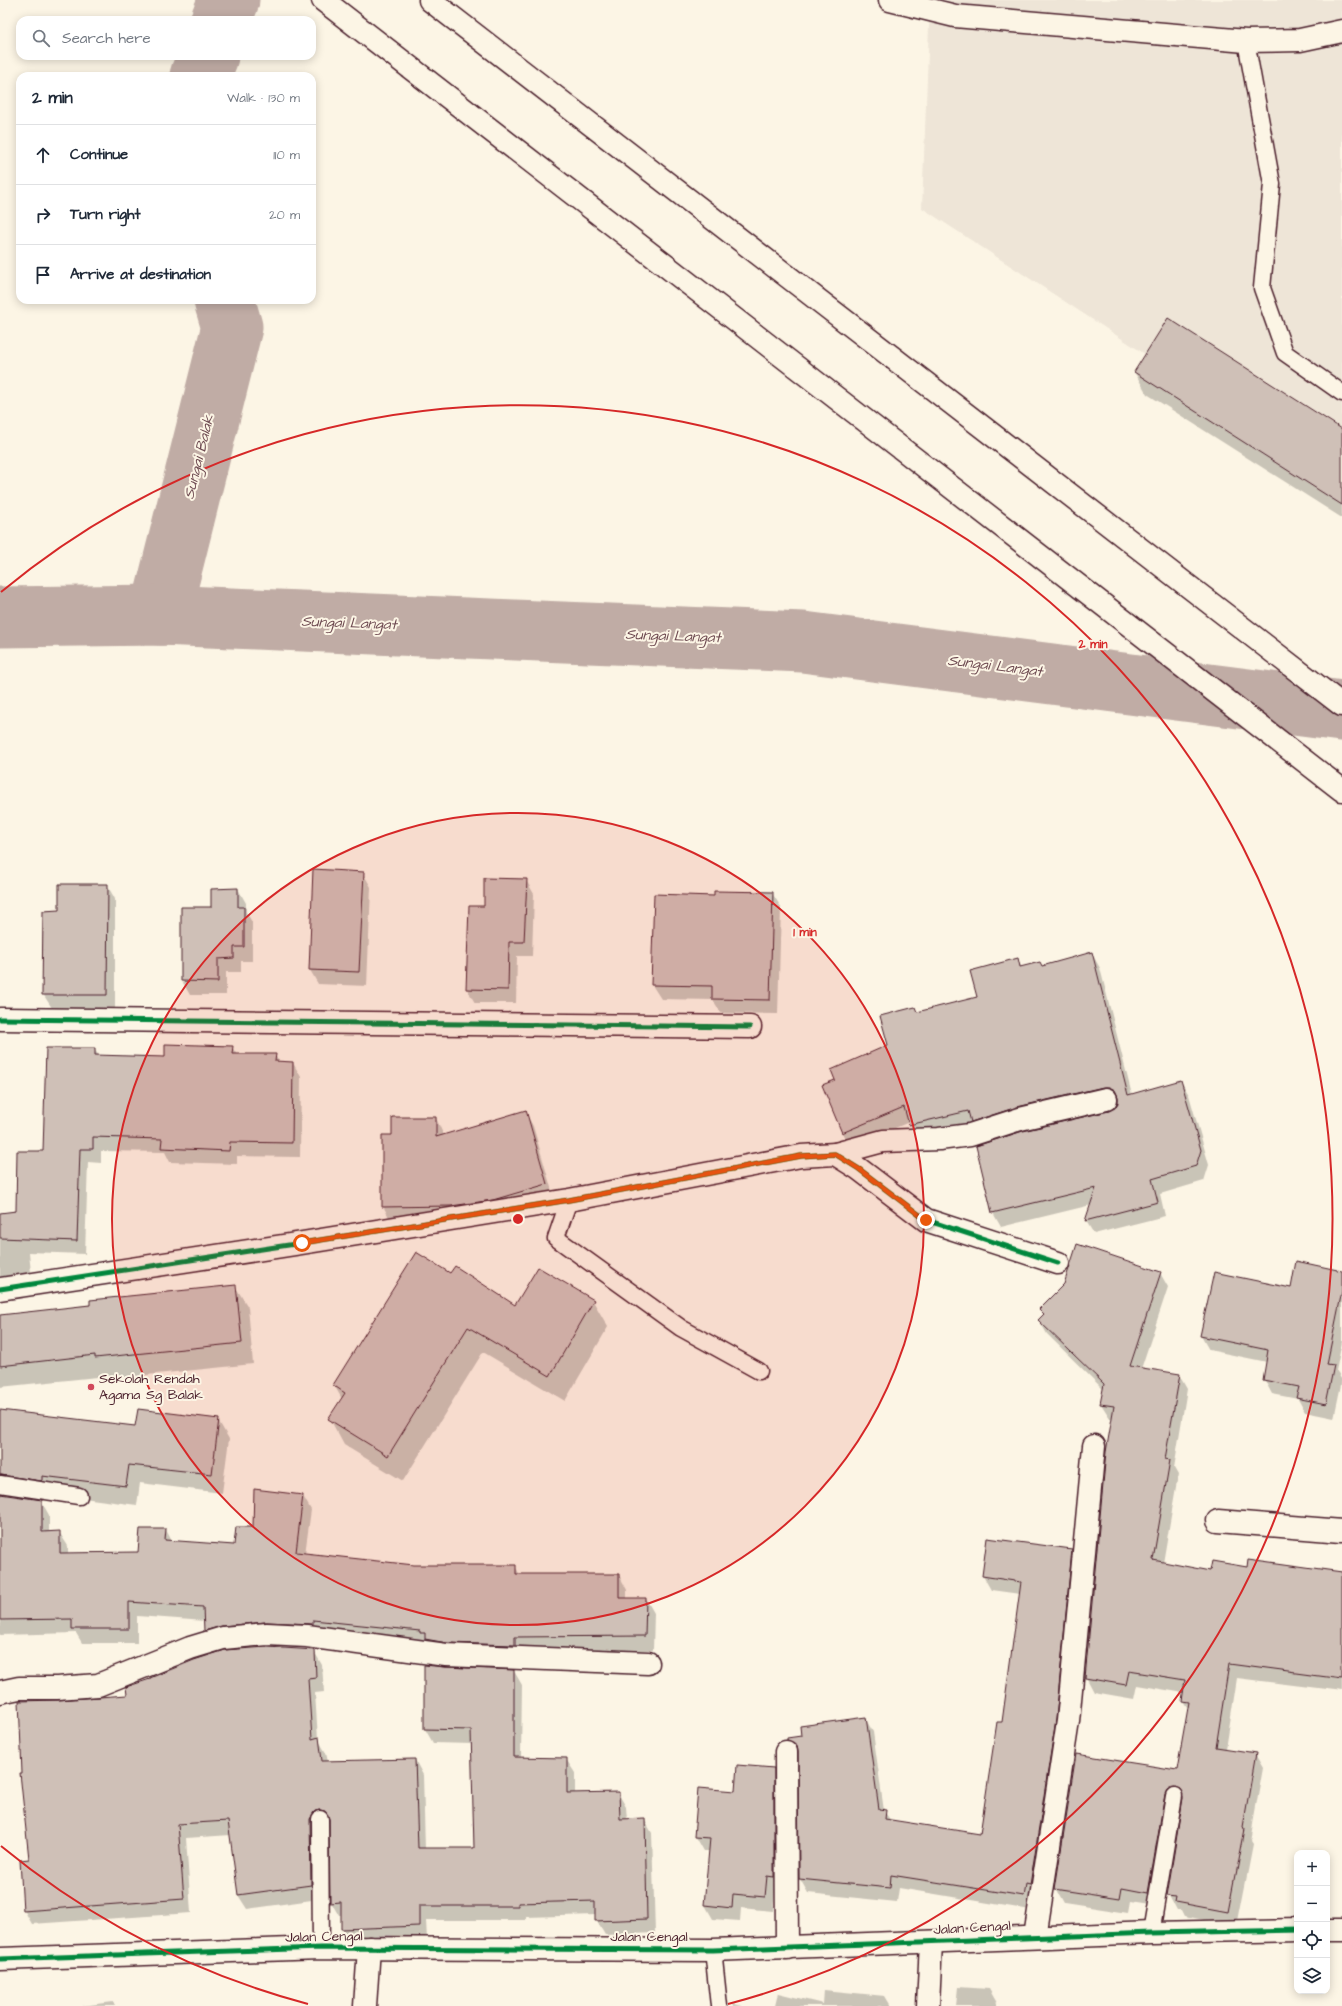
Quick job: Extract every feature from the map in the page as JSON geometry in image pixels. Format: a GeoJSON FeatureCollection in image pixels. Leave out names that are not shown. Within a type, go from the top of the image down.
{"type":"FeatureCollection","features":[{"type":"Feature","properties":{"kind":"main road"},"geometry":{"type":"LineString","coordinates":[[322,0],[1342,790]]}},
{"type":"Feature","properties":{"kind":"main road"},"geometry":{"type":"LineString","coordinates":[[890,0],[955,16],[1246,41],[1300,40],[1342,31]]}},
{"type":"Feature","properties":{"kind":"main road"},"geometry":{"type":"LineString","coordinates":[[437,6],[1342,705]]}},
{"type":"Feature","properties":{"kind":"main road"},"geometry":{"type":"LineString","coordinates":[[0,1019],[750,1027]]}},
{"type":"Feature","properties":{"kind":"main road"},"geometry":{"type":"LineString","coordinates":[[0,1289],[310,1242],[569,1200],[801,1156],[835,1154],[883,1141],[939,1139],[970,1135],[1020,1119],[1106,1099]]}},
{"type":"Feature","properties":{"kind":"main road"},"geometry":{"type":"LineString","coordinates":[[835,1154],[859,1169],[926,1220],[1058,1263]]}},
{"type":"Feature","properties":{"kind":"main road"},"geometry":{"type":"LineString","coordinates":[[1035,1937],[1068,1721],[1094,1446]]}},
{"type":"Feature","properties":{"kind":"main road"},"geometry":{"type":"LineString","coordinates":[[1218,1521],[1342,1531]]}},
{"type":"Feature","properties":{"kind":"main road"},"geometry":{"type":"LineString","coordinates":[[0,1692],[18,1688],[57,1688],[98,1685],[197,1646],[223,1638],[266,1634],[307,1636],[446,1655],[648,1663]]}},
{"type":"Feature","properties":{"kind":"main road"},"geometry":{"type":"LineString","coordinates":[[786,1752],[787,1948]]}},
{"type":"Feature","properties":{"kind":"main road","name":"Jalan Cengal"},"geometry":{"type":"LineString","coordinates":[[0,1959],[321,1948],[713,1950],[1151,1933],[1294,1930]]}},
{"type":"Feature","properties":{"kind":"main road"},"geometry":{"type":"LineString","coordinates":[[1330,1930],[1342,1930]]}},
{"type":"Feature","properties":{"kind":"main road"},"geometry":{"type":"LineString","coordinates":[[928,2006],[931,1942]]}},
{"type":"Feature","properties":{"kind":"main road"},"geometry":{"type":"LineString","coordinates":[[365,2006],[369,1948]]}},
{"type":"Feature","properties":{"kind":"lane"},"geometry":{"type":"LineString","coordinates":[[1246,41],[1272,184],[1262,288],[1285,353],[1342,393]]}},
{"type":"Feature","properties":{"kind":"lane"},"geometry":{"type":"LineString","coordinates":[[569,1200],[556,1238],[681,1328],[760,1371]]}},
{"type":"Feature","properties":{"kind":"lane"},"geometry":{"type":"LineString","coordinates":[[0,1484],[79,1496]]}},
{"type":"Feature","properties":{"kind":"lane"},"geometry":{"type":"LineString","coordinates":[[1151,1933],[1174,1796]]}},
{"type":"Feature","properties":{"kind":"lane"},"geometry":{"type":"LineString","coordinates":[[320,1820],[321,1948]]}},
{"type":"Feature","properties":{"kind":"lane"},"geometry":{"type":"LineString","coordinates":[[713,1950],[719,2006]]}},
{"type":"Feature","properties":{"kind":"shaded area"},"geometry":{"type":"Polygon","coordinates":[[[930,0],[1342,0],[1342,483],[922,208],[930,0]]]}},
{"type":"Feature","properties":{"kind":"building"},"geometry":{"type":"Polygon","coordinates":[[[1168,318],[1342,429],[1342,505],[1134,372],[1168,318]]]}},
{"type":"Feature","properties":{"kind":"building"},"geometry":{"type":"Polygon","coordinates":[[[313,869],[364,872],[359,972],[309,970],[313,869]]]}},
{"type":"Feature","properties":{"kind":"building"},"geometry":{"type":"Polygon","coordinates":[[[484,878],[527,879],[524,942],[509,942],[508,990],[466,989],[469,906],[484,906],[484,878]]]}},
{"type":"Feature","properties":{"kind":"building"},"geometry":{"type":"Polygon","coordinates":[[[59,884],[108,884],[107,995],[42,995],[43,911],[59,910],[59,884]]]}},
{"type":"Feature","properties":{"kind":"building"},"geometry":{"type":"Polygon","coordinates":[[[238,888],[238,907],[244,907],[244,947],[234,947],[234,958],[218,959],[218,982],[181,981],[181,907],[211,907],[211,889],[238,888]]]}},
{"type":"Feature","properties":{"kind":"building"},"geometry":{"type":"Polygon","coordinates":[[[714,891],[773,892],[770,1000],[712,999],[712,986],[651,985],[654,894],[714,896],[714,891]]]}},
{"type":"Feature","properties":{"kind":"building"},"geometry":{"type":"Polygon","coordinates":[[[1092,952],[1128,1095],[1181,1080],[1201,1150],[1196,1166],[1152,1179],[1158,1202],[1085,1221],[1096,1188],[992,1213],[976,1146],[1023,1131],[1109,1111],[1115,1108],[1118,1103],[1118,1097],[1115,1090],[1109,1087],[1103,1087],[1017,1107],[971,1122],[968,1111],[909,1125],[904,1107],[842,1133],[822,1085],[835,1080],[831,1070],[888,1045],[880,1016],[915,1007],[917,1012],[977,997],[970,971],[1018,958],[1020,967],[1040,962],[1042,966],[1092,952]]]}},
{"type":"Feature","properties":{"kind":"building"},"geometry":{"type":"Polygon","coordinates":[[[165,1044],[233,1046],[232,1054],[276,1054],[275,1061],[293,1062],[292,1143],[230,1142],[229,1151],[161,1148],[162,1139],[93,1137],[93,1149],[80,1149],[77,1241],[0,1238],[0,1213],[16,1211],[17,1151],[43,1151],[46,1048],[95,1048],[95,1055],[165,1057],[165,1044]]]}},
{"type":"Feature","properties":{"kind":"building"},"geometry":{"type":"Polygon","coordinates":[[[526,1110],[547,1184],[493,1200],[451,1206],[382,1207],[382,1135],[392,1135],[392,1117],[436,1117],[436,1137],[526,1110]]]}},
{"type":"Feature","properties":{"kind":"building"},"geometry":{"type":"Polygon","coordinates":[[[1077,1244],[1161,1272],[1130,1366],[1180,1374],[1165,1459],[1170,1460],[1153,1560],[1210,1571],[1212,1561],[1247,1567],[1248,1559],[1342,1572],[1342,1679],[1229,1664],[1216,1747],[1256,1753],[1244,1829],[1228,1912],[1175,1902],[1176,1897],[1167,1896],[1183,1798],[1180,1789],[1175,1787],[1167,1790],[1165,1794],[1148,1893],[1122,1888],[1120,1899],[1055,1889],[1076,1754],[1177,1770],[1189,1702],[1182,1701],[1185,1680],[1129,1671],[1126,1685],[1085,1678],[1106,1452],[1114,1406],[1100,1404],[1104,1384],[1038,1320],[1044,1314],[1039,1309],[1064,1284],[1077,1244]]]}},
{"type":"Feature","properties":{"kind":"building"},"geometry":{"type":"Polygon","coordinates":[[[416,1252],[450,1273],[455,1266],[515,1305],[538,1267],[594,1300],[550,1376],[468,1327],[388,1456],[328,1419],[345,1393],[333,1385],[416,1252]]]}},
{"type":"Feature","properties":{"kind":"building"},"geometry":{"type":"Polygon","coordinates":[[[1296,1261],[1342,1271],[1342,1291],[1327,1364],[1334,1365],[1326,1404],[1296,1398],[1299,1387],[1263,1380],[1268,1350],[1200,1336],[1214,1272],[1291,1288],[1296,1261]]]}},
{"type":"Feature","properties":{"kind":"building"},"geometry":{"type":"Polygon","coordinates":[[[236,1285],[242,1343],[95,1358],[95,1355],[0,1366],[0,1315],[90,1305],[90,1300],[236,1285]]]}},
{"type":"Feature","properties":{"kind":"building"},"geometry":{"type":"Polygon","coordinates":[[[138,1409],[219,1419],[212,1474],[129,1465],[126,1486],[42,1476],[42,1481],[0,1475],[0,1410],[135,1426],[138,1409]]]}},
{"type":"Feature","properties":{"kind":"building"},"geometry":{"type":"Polygon","coordinates":[[[254,1489],[303,1495],[296,1552],[414,1565],[516,1565],[516,1574],[619,1574],[619,1598],[646,1598],[645,1636],[515,1637],[515,1645],[447,1643],[425,1639],[425,1633],[420,1633],[420,1631],[313,1620],[313,1624],[266,1622],[222,1626],[204,1631],[203,1607],[129,1602],[129,1629],[72,1629],[72,1619],[0,1620],[0,1494],[42,1500],[42,1532],[60,1531],[60,1553],[138,1552],[140,1529],[166,1529],[165,1540],[234,1545],[236,1527],[253,1527],[254,1489]]]}},
{"type":"Feature","properties":{"kind":"building"},"geometry":{"type":"Polygon","coordinates":[[[987,1538],[1072,1549],[1056,1719],[1030,1885],[1026,1884],[1024,1896],[891,1875],[890,1888],[799,1879],[798,1752],[797,1745],[787,1740],[787,1738],[801,1736],[800,1726],[866,1717],[879,1809],[886,1810],[885,1819],[980,1834],[997,1722],[1002,1722],[1021,1582],[982,1576],[987,1538]]]}},
{"type":"Feature","properties":{"kind":"building"},"geometry":{"type":"Polygon","coordinates":[[[267,1647],[315,1650],[316,1678],[308,1679],[312,1739],[319,1737],[322,1761],[415,1759],[418,1848],[474,1848],[471,1730],[424,1729],[424,1665],[514,1670],[514,1757],[567,1758],[567,1793],[619,1792],[620,1819],[645,1818],[647,1919],[595,1921],[595,1901],[518,1903],[518,1906],[419,1906],[419,1926],[341,1929],[341,1902],[330,1903],[329,1819],[325,1811],[320,1810],[315,1811],[310,1819],[311,1885],[238,1895],[228,1821],[178,1824],[184,1899],[23,1911],[20,1860],[29,1859],[20,1773],[22,1773],[19,1701],[127,1695],[126,1687],[150,1679],[194,1660],[225,1650],[267,1647]]]}},
{"type":"Feature","properties":{"kind":"building"},"geometry":{"type":"Polygon","coordinates":[[[737,1765],[774,1768],[774,1877],[767,1876],[765,1897],[733,1894],[732,1908],[704,1905],[710,1838],[694,1837],[698,1788],[735,1791],[737,1765]]]}},
{"type":"Feature","properties":{"kind":"waterway","name":"Sungai Balak"},"geometry":{"type":"LineString","coordinates":[[223,16],[229,0]]}},
{"type":"Feature","properties":{"kind":"waterway","name":"Sungai Balak"},"geometry":{"type":"LineString","coordinates":[[202,72],[206,60]]}},
{"type":"Feature","properties":{"kind":"waterway","name":"Sungai Balak"},"geometry":{"type":"LineString","coordinates":[[160,615],[232,327],[225,304]]}},
{"type":"Feature","properties":{"kind":"waterway","name":"Sungai Langat"},"geometry":{"type":"LineString","coordinates":[[0,617],[160,615],[803,642],[1342,711]]}},
{"type":"Feature","properties":{"kind":"cycle path"},"geometry":{"type":"LineString","coordinates":[[0,1019],[750,1027]]}},
{"type":"Feature","properties":{"kind":"cycle path"},"geometry":{"type":"LineString","coordinates":[[0,1289],[302,1243],[569,1200],[801,1156],[835,1154],[859,1169],[926,1220],[1058,1263]]}},
{"type":"Feature","properties":{"kind":"cycle path"},"geometry":{"type":"LineString","coordinates":[[0,1959],[321,1948],[713,1950],[1151,1933],[1294,1930]]}},
{"type":"Feature","properties":{"kind":"place","name":"Sekolah Rendah Agama Sg Balak"},"geometry":{"type":"Point","coordinates":[91,1387]}},
{"type":"Feature","properties":{"kind":"route"},"geometry":{"type":"LineString","coordinates":[[302,1243],[569,1200],[801,1156],[835,1154],[859,1169],[926,1220]]}}]}
